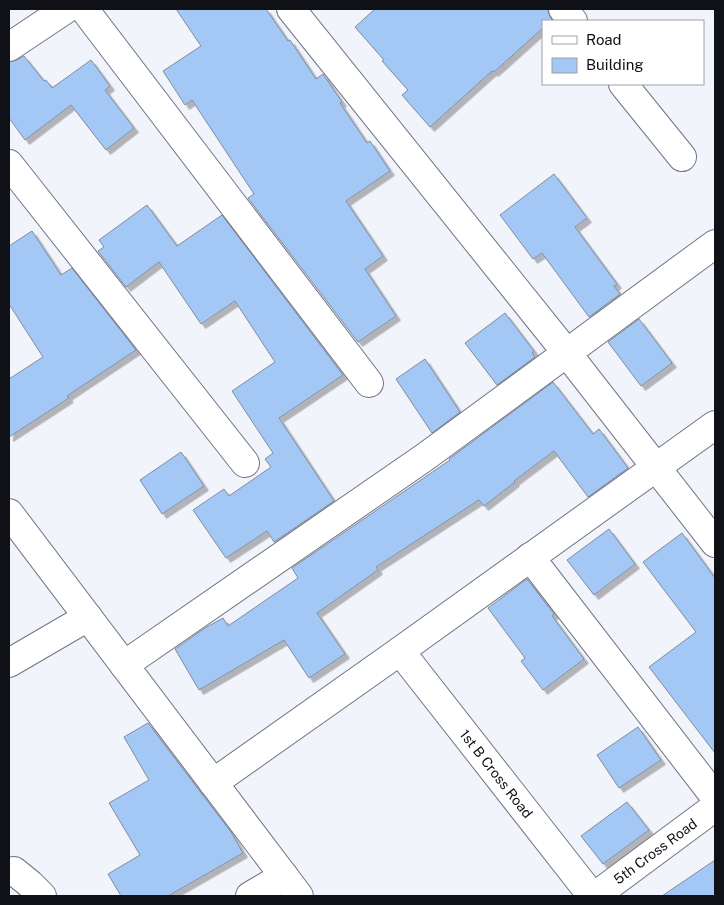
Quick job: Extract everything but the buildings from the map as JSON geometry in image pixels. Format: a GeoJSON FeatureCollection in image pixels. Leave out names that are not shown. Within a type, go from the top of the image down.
{"type":"FeatureCollection","features":[{"type":"Feature","properties":{"kind":"street"},"geometry":{"type":"LineString","coordinates":[[9,47],[66,9]]}},
{"type":"Feature","properties":{"kind":"street"},"geometry":{"type":"LineString","coordinates":[[84,9],[369,382]]}},
{"type":"Feature","properties":{"kind":"street"},"geometry":{"type":"LineString","coordinates":[[291,9],[566,352],[715,543]]}},
{"type":"Feature","properties":{"kind":"street"},"geometry":{"type":"LineString","coordinates":[[564,9],[572,20]]}},
{"type":"Feature","properties":{"kind":"street"},"geometry":{"type":"LineString","coordinates":[[624,85],[682,157]]}},
{"type":"Feature","properties":{"kind":"street"},"geometry":{"type":"LineString","coordinates":[[9,164],[245,464]]}},
{"type":"Feature","properties":{"kind":"street"},"geometry":{"type":"LineString","coordinates":[[124,665],[425,457],[715,244]]}},
{"type":"Feature","properties":{"kind":"street"},"geometry":{"type":"LineString","coordinates":[[213,783],[715,425]]}},
{"type":"Feature","properties":{"kind":"street"},"geometry":{"type":"LineString","coordinates":[[9,513],[292,886],[250,896]]}},
{"type":"Feature","properties":{"kind":"street"},"geometry":{"type":"LineString","coordinates":[[530,557],[715,797]]}},
{"type":"Feature","properties":{"kind":"street"},"geometry":{"type":"LineString","coordinates":[[9,663],[88,617]]}},
{"type":"Feature","properties":{"kind":"street","name":"1st B Cross Road"},"geometry":{"type":"LineString","coordinates":[[400,651],[594,896]]}},
{"type":"Feature","properties":{"kind":"street","name":"5th Cross Road"},"geometry":{"type":"LineString","coordinates":[[594,896],[715,807]]}},
{"type":"Feature","properties":{"kind":"street"},"geometry":{"type":"LineString","coordinates":[[9,872],[14,871],[42,896]]}}]}
